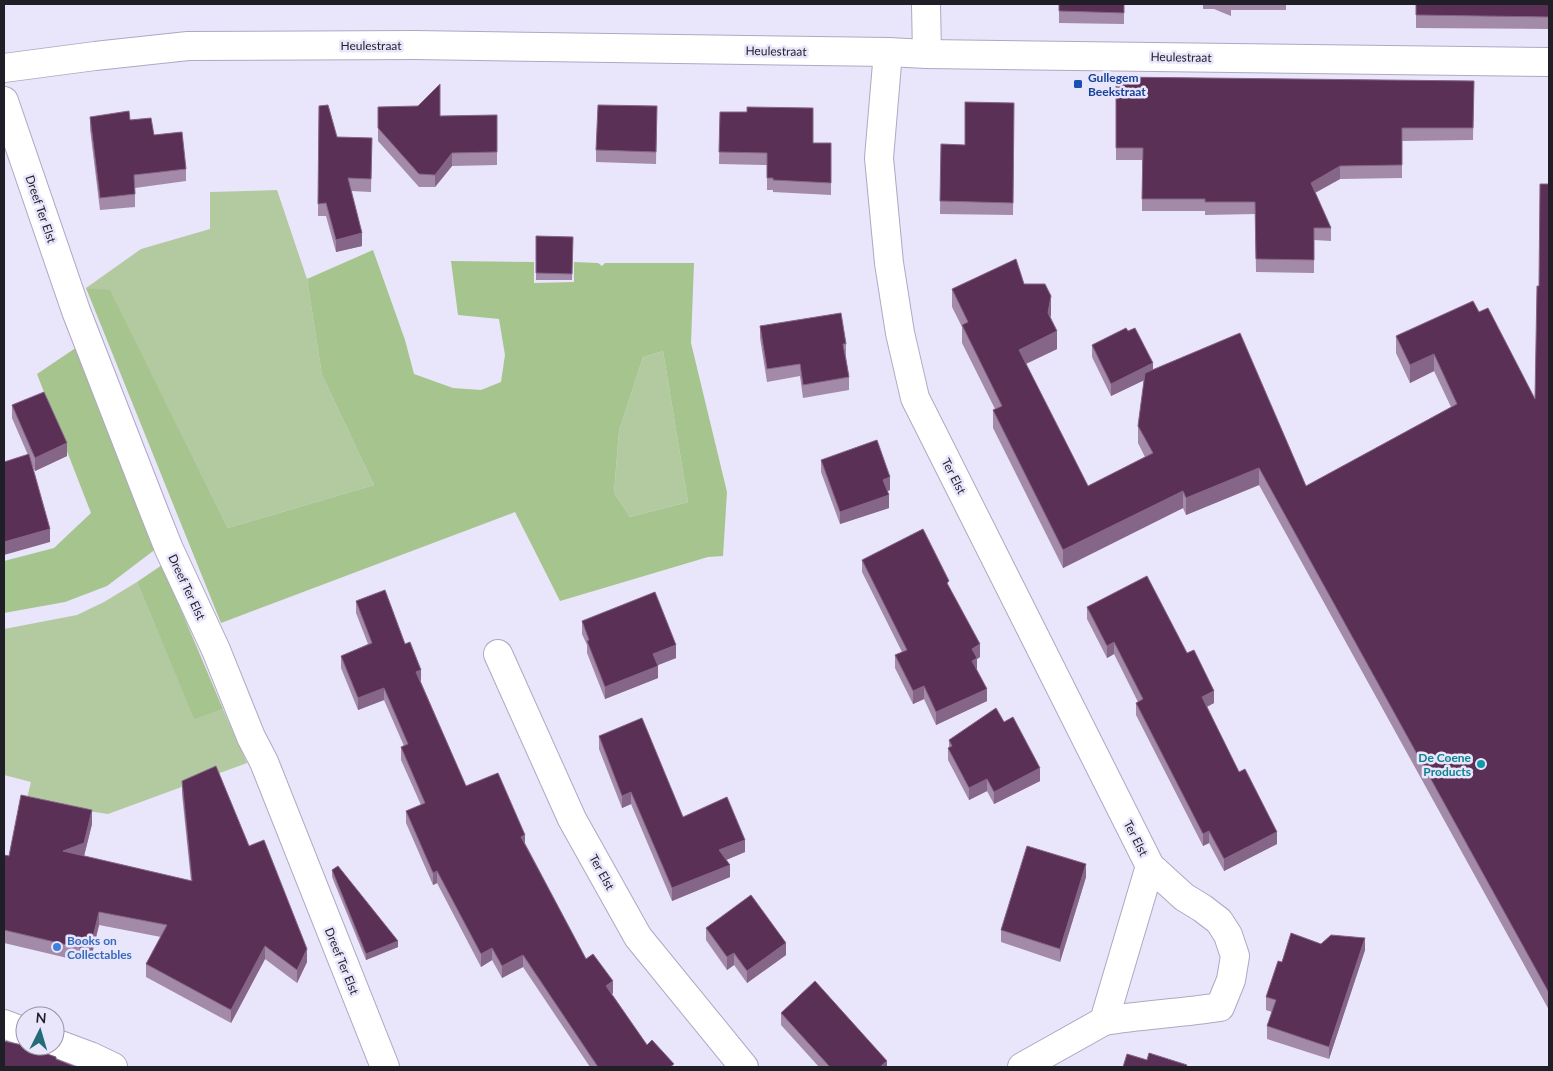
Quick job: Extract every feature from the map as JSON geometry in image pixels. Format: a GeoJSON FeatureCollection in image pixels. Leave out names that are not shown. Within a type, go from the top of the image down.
{"type":"FeatureCollection","features":[{"type":"Feature","properties":{"kind":"street"},"geometry":{"type":"LineString","coordinates":[[926,4],[927,54]]}},
{"type":"Feature","properties":{"kind":"street","name":"Heulestraat"},"geometry":{"type":"LineString","coordinates":[[4,68],[188,46],[415,45],[1549,62]]}},
{"type":"Feature","properties":{"kind":"street","name":"Ter Elst"},"geometry":{"type":"LineString","coordinates":[[888,52],[879,158],[889,263],[900,333],[915,398],[1150,866],[1184,897],[1219,921],[1228,935],[1235,956],[1231,980],[1220,1007],[1104,1021],[1022,1067]]}},
{"type":"Feature","properties":{"kind":"street","name":"Dreef Ter Elst"},"geometry":{"type":"LineString","coordinates":[[4,101],[76,311],[155,514],[169,549],[216,650],[251,737],[264,762],[385,1067]]}},
{"type":"Feature","properties":{"kind":"street","name":"Ter Elst"},"geometry":{"type":"LineString","coordinates":[[498,654],[572,819],[638,937],[744,1067]]}},
{"type":"Feature","properties":{"kind":"street","name":"Ter Elst"},"geometry":{"type":"LineString","coordinates":[[1104,1021],[1150,866]]}},
{"type":"Feature","properties":{"kind":"street"},"geometry":{"type":"LineString","coordinates":[[65,1047],[113,1067]]}},
{"type":"Feature","properties":{"kind":"green space"},"geometry":{"type":"Polygon","coordinates":[[[277,190],[307,279],[322,375],[374,485],[228,528],[110,291],[86,288],[141,249],[210,229],[210,192],[277,190]]]}},
{"type":"Feature","properties":{"kind":"green space"},"geometry":{"type":"Polygon","coordinates":[[[373,250],[405,340],[414,374],[453,388],[481,390],[501,382],[505,355],[499,319],[458,315],[451,261],[534,262],[534,283],[574,282],[574,262],[598,263],[602,266],[605,263],[694,263],[691,343],[727,492],[723,556],[708,557],[560,601],[515,512],[221,623],[86,288],[110,290],[228,528],[374,485],[322,375],[307,279],[373,250]],[[663,351],[643,357],[619,431],[614,493],[630,517],[688,502],[663,351]]]}},
{"type":"Feature","properties":{"kind":"green space"},"geometry":{"type":"Polygon","coordinates":[[[77,347],[157,548],[107,586],[65,602],[4,613],[4,561],[54,548],[91,513],[37,374],[77,347]]]}},
{"type":"Feature","properties":{"kind":"green space"},"geometry":{"type":"Polygon","coordinates":[[[663,351],[688,502],[630,517],[614,493],[619,431],[643,357],[663,351]]]}},
{"type":"Feature","properties":{"kind":"green space"},"geometry":{"type":"Polygon","coordinates":[[[162,565],[223,709],[194,719],[137,582],[162,565]]]}},
{"type":"Feature","properties":{"kind":"green space"},"geometry":{"type":"Polygon","coordinates":[[[137,582],[194,718],[223,709],[247,763],[108,814],[26,802],[31,782],[4,775],[4,629],[77,615],[104,602],[137,582]]]}},
{"type":"Feature","properties":{"kind":"building"},"geometry":{"type":"Polygon","coordinates":[[[1059,4],[1124,4],[1124,13],[1059,11],[1059,4]]]}},
{"type":"Feature","properties":{"kind":"building"},"geometry":{"type":"Polygon","coordinates":[[[1416,4],[1549,4],[1549,17],[1416,15],[1416,4]]]}},
{"type":"Feature","properties":{"kind":"building"},"geometry":{"type":"Polygon","coordinates":[[[1116,77],[1474,81],[1473,128],[1402,128],[1402,165],[1340,166],[1311,183],[1331,228],[1314,228],[1314,260],[1256,259],[1255,202],[1205,202],[1205,199],[1142,199],[1143,148],[1116,148],[1116,77]]]}},
{"type":"Feature","properties":{"kind":"building"},"geometry":{"type":"Polygon","coordinates":[[[440,84],[440,116],[497,115],[497,152],[452,153],[435,175],[419,174],[378,128],[378,107],[418,106],[440,84]]]}},
{"type":"Feature","properties":{"kind":"building"},"geometry":{"type":"Polygon","coordinates":[[[965,102],[1014,103],[1013,203],[940,201],[941,144],[965,145],[965,102]]]}},
{"type":"Feature","properties":{"kind":"building"},"geometry":{"type":"Polygon","coordinates":[[[328,105],[337,137],[372,138],[371,179],[348,178],[362,233],[336,240],[326,203],[318,204],[319,106],[328,105]]]}},
{"type":"Feature","properties":{"kind":"building"},"geometry":{"type":"Polygon","coordinates":[[[598,105],[657,106],[656,152],[596,150],[598,105]]]}},
{"type":"Feature","properties":{"kind":"building"},"geometry":{"type":"Polygon","coordinates":[[[747,107],[813,108],[813,143],[831,143],[831,183],[773,180],[773,178],[767,178],[767,153],[719,152],[720,112],[747,112],[747,107]]]}},
{"type":"Feature","properties":{"kind":"building"},"geometry":{"type":"Polygon","coordinates":[[[129,111],[130,120],[151,118],[154,135],[182,132],[186,169],[134,175],[135,194],[100,198],[90,117],[129,111]]]}},
{"type":"Feature","properties":{"kind":"building","name":"De Coene Products"},"geometry":{"type":"Polygon","coordinates":[[[1540,184],[1549,184],[1549,993],[1259,468],[1186,498],[1183,491],[1063,550],[993,410],[1002,406],[962,325],[968,322],[952,289],[1016,259],[1024,284],[1045,284],[1051,296],[1048,313],[1057,331],[1019,350],[1088,486],[1153,453],[1138,426],[1145,373],[1240,333],[1306,486],[1457,404],[1434,354],[1410,365],[1396,336],[1473,301],[1479,312],[1488,308],[1535,399],[1540,184]]]}},
{"type":"Feature","properties":{"kind":"building"},"geometry":{"type":"Polygon","coordinates":[[[536,236],[573,237],[572,274],[536,273],[536,236]]]}},
{"type":"Feature","properties":{"kind":"building"},"geometry":{"type":"Polygon","coordinates":[[[841,313],[846,344],[843,344],[849,377],[803,385],[800,364],[767,369],[760,326],[841,313]]]}},
{"type":"Feature","properties":{"kind":"building"},"geometry":{"type":"Polygon","coordinates":[[[1126,328],[1128,331],[1135,328],[1153,363],[1111,384],[1092,345],[1126,328]]]}},
{"type":"Feature","properties":{"kind":"building"},"geometry":{"type":"Polygon","coordinates":[[[44,392],[67,443],[35,458],[12,405],[44,392]]]}},
{"type":"Feature","properties":{"kind":"building"},"geometry":{"type":"Polygon","coordinates":[[[877,440],[890,477],[883,480],[889,495],[840,512],[821,460],[877,440]]]}},
{"type":"Feature","properties":{"kind":"building"},"geometry":{"type":"Polygon","coordinates":[[[29,454],[50,529],[4,542],[4,462],[29,454]]]}},
{"type":"Feature","properties":{"kind":"building"},"geometry":{"type":"Polygon","coordinates":[[[923,529],[949,581],[947,583],[980,644],[972,649],[977,658],[972,661],[987,689],[936,712],[924,686],[913,691],[895,655],[907,650],[862,560],[923,529]]]}},
{"type":"Feature","properties":{"kind":"building"},"geometry":{"type":"Polygon","coordinates":[[[1147,576],[1187,653],[1194,650],[1214,691],[1202,697],[1239,772],[1245,769],[1277,832],[1224,859],[1209,831],[1203,834],[1136,703],[1143,699],[1114,642],[1107,646],[1087,607],[1147,576]]]}},
{"type":"Feature","properties":{"kind":"building"},"geometry":{"type":"Polygon","coordinates":[[[385,590],[405,644],[410,642],[421,670],[416,672],[466,786],[498,773],[525,835],[521,837],[586,959],[593,954],[613,981],[606,986],[647,1045],[652,1040],[674,1064],[670,1067],[598,1067],[523,955],[502,966],[492,948],[481,954],[437,871],[433,873],[406,811],[425,803],[401,747],[408,744],[384,688],[358,698],[341,656],[372,643],[356,601],[385,590]]]}},
{"type":"Feature","properties":{"kind":"building"},"geometry":{"type":"Polygon","coordinates":[[[655,592],[676,645],[653,654],[658,666],[605,687],[587,641],[589,640],[582,621],[655,592]]]}},
{"type":"Feature","properties":{"kind":"building"},"geometry":{"type":"Polygon","coordinates":[[[996,708],[1004,722],[1013,717],[1040,768],[994,792],[987,779],[969,788],[948,748],[952,746],[949,740],[996,708]]]}},
{"type":"Feature","properties":{"kind":"building"},"geometry":{"type":"Polygon","coordinates":[[[642,718],[683,817],[727,797],[745,840],[719,850],[730,865],[672,888],[631,792],[622,796],[599,736],[642,718]]]}},
{"type":"Feature","properties":{"kind":"building"},"geometry":{"type":"Polygon","coordinates":[[[216,766],[249,846],[264,840],[307,949],[297,970],[265,946],[231,1010],[146,964],[167,925],[99,912],[92,941],[80,948],[4,930],[4,855],[9,856],[21,795],[92,810],[84,843],[63,851],[192,881],[182,781],[216,766]]]}},
{"type":"Feature","properties":{"kind":"building"},"geometry":{"type":"Polygon","coordinates":[[[1027,846],[1086,864],[1060,949],[1001,930],[1027,846]]]}},
{"type":"Feature","properties":{"kind":"building"},"geometry":{"type":"Polygon","coordinates":[[[338,866],[398,941],[366,954],[332,870],[338,866]]]}},
{"type":"Feature","properties":{"kind":"building"},"geometry":{"type":"Polygon","coordinates":[[[751,895],[786,943],[747,971],[734,953],[727,957],[706,928],[751,895]]]}},
{"type":"Feature","properties":{"kind":"building"},"geometry":{"type":"Polygon","coordinates":[[[1291,933],[1321,944],[1331,935],[1365,938],[1329,1047],[1267,1026],[1276,1000],[1266,997],[1278,961],[1282,962],[1291,933]]]}},
{"type":"Feature","properties":{"kind":"building"},"geometry":{"type":"Polygon","coordinates":[[[815,981],[887,1061],[880,1067],[830,1067],[781,1013],[815,981]]]}},
{"type":"Feature","properties":{"kind":"building"},"geometry":{"type":"Polygon","coordinates":[[[4,1041],[15,1043],[15,1056],[53,1056],[76,1067],[4,1067],[4,1041]]]}},
{"type":"Feature","properties":{"kind":"building"},"geometry":{"type":"Polygon","coordinates":[[[1149,1053],[1187,1065],[1186,1067],[1123,1067],[1127,1054],[1147,1060],[1149,1053]]]}},
{"type":"Feature","properties":{"kind":"place","name":"Gullegem Beekstraat"},"geometry":{"type":"Point","coordinates":[1078,84]}},
{"type":"Feature","properties":{"kind":"place","name":"De Coene Products"},"geometry":{"type":"Point","coordinates":[1481,764]}},
{"type":"Feature","properties":{"kind":"place","name":"Books on Collectables"},"geometry":{"type":"Point","coordinates":[57,947]}}]}
